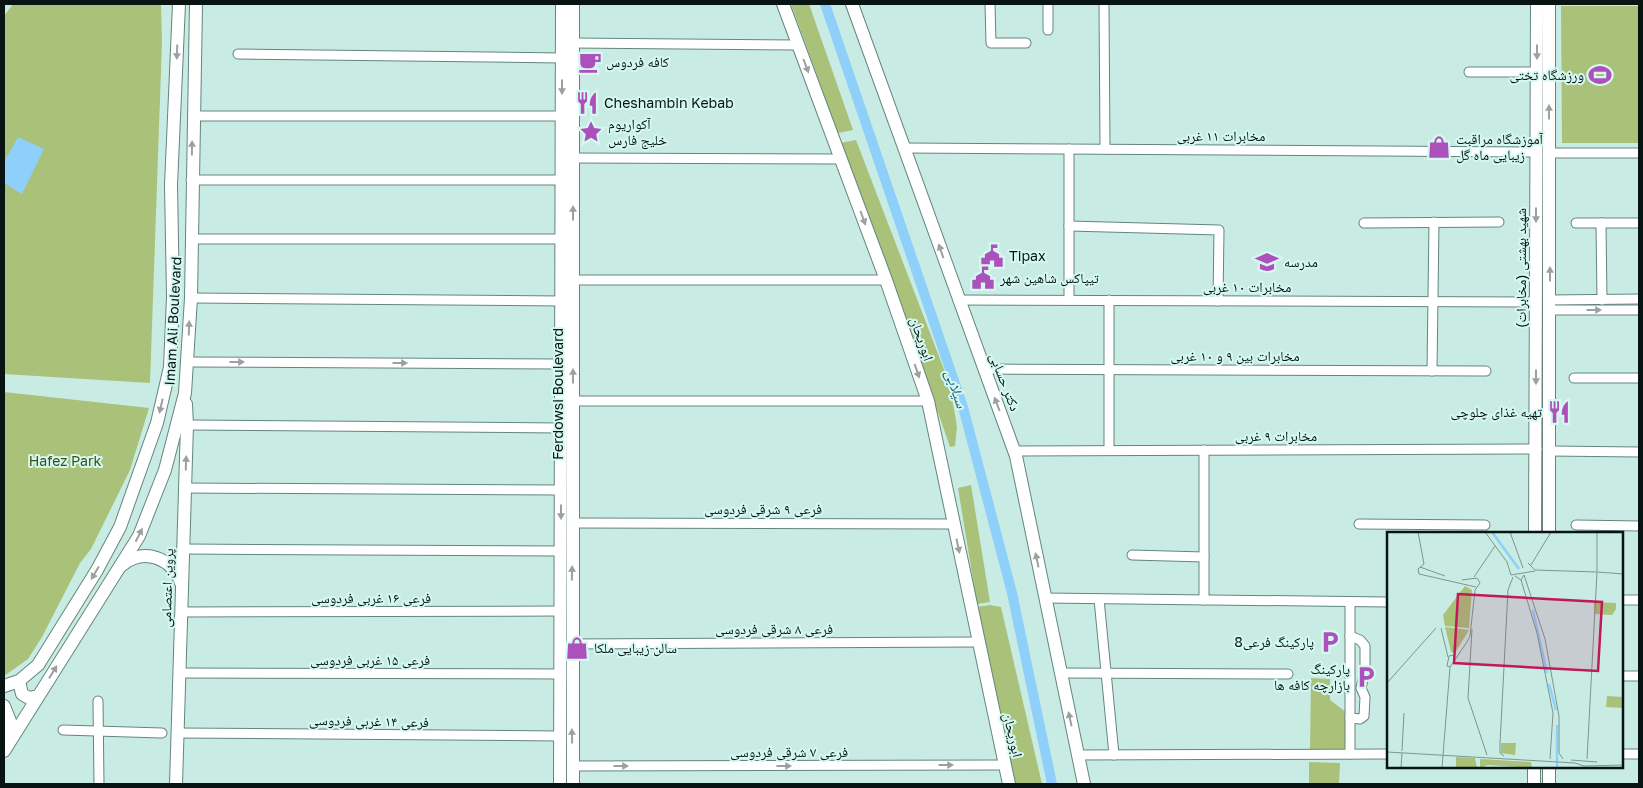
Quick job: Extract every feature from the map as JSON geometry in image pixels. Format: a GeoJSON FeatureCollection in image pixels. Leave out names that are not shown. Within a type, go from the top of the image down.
{"type":"FeatureCollection","features":[{"type":"Feature","properties":{"kind":"main road","name":"Imam Ali Boulevard"},"geometry":{"type":"LineString","coordinates":[[4,686],[19,682],[38,665],[97,570],[120,527],[157,423],[170,367],[171,185],[179,4]]}},
{"type":"Feature","properties":{"kind":"main road","name":"Imam Ali Boulevard"},"geometry":{"type":"LineString","coordinates":[[6,747],[140,536],[165,470],[185,393],[188,362],[192,233],[191,193],[196,4]]}},
{"type":"Feature","properties":{"kind":"main road","name":"Ferdowsi Boulevard"},"geometry":{"type":"LineString","coordinates":[[562,4],[561,301],[567,326],[573,401],[572,784]]}},
{"type":"Feature","properties":{"kind":"main road","name":"Ferdowsi Boulevard"},"geometry":{"type":"LineString","coordinates":[[560,784],[561,364],[573,280],[573,4]]}},
{"type":"Feature","properties":{"kind":"main road","name":"ابوریحان"},"geometry":{"type":"LineString","coordinates":[[783,4],[842,159],[928,401],[977,642],[1009,784]]}},
{"type":"Feature","properties":{"kind":"main road","name":"دکتر حسابی"},"geometry":{"type":"LineString","coordinates":[[852,4],[1014,451],[1083,782]]}},
{"type":"Feature","properties":{"kind":"main road","name":"شهید بهشتی (مخابرات)"},"geometry":{"type":"LineString","coordinates":[[1537,4],[1543,72],[1543,152],[1550,305],[1543,422]]}},
{"type":"Feature","properties":{"kind":"main road","name":"شهید بهشتی (مخابرات)"},"geometry":{"type":"LineString","coordinates":[[1543,72],[1549,4]]}},
{"type":"Feature","properties":{"kind":"main road","name":"شهید بهشتی (مخابرات)"},"geometry":{"type":"LineString","coordinates":[[1543,152],[1536,302],[1543,422],[1543,476],[1549,532]]}},
{"type":"Feature","properties":{"kind":"main road"},"geometry":{"type":"LineString","coordinates":[[171,185],[176,196],[182,198],[191,193]]}},
{"type":"Feature","properties":{"kind":"main road"},"geometry":{"type":"LineString","coordinates":[[172,228],[179,218],[186,217],[192,233]]}},
{"type":"Feature","properties":{"kind":"main road","name":"پروین اعتصامی"},"geometry":{"type":"LineString","coordinates":[[176,784],[187,425],[185,393]]}},
{"type":"Feature","properties":{"kind":"main road","name":"شهید بهشتی (مخابرات)"},"geometry":{"type":"LineString","coordinates":[[1535,532],[1543,476]]}},
{"type":"Feature","properties":{"kind":"main road"},"geometry":{"type":"LineString","coordinates":[[118,568],[137,557],[159,558],[177,572],[182,588]]}},
{"type":"Feature","properties":{"kind":"main road"},"geometry":{"type":"LineString","coordinates":[[19,682],[22,694],[29,698],[38,696]]}},
{"type":"Feature","properties":{"kind":"main road"},"geometry":{"type":"LineString","coordinates":[[4,706],[10,721],[6,747]]}},
{"type":"Feature","properties":{"kind":"main road"},"geometry":{"type":"LineString","coordinates":[[1534,768],[1534,784]]}},
{"type":"Feature","properties":{"kind":"main road"},"geometry":{"type":"LineString","coordinates":[[1549,768],[1549,784]]}},
{"type":"Feature","properties":{"kind":"street"},"geometry":{"type":"LineString","coordinates":[[990,4],[990,43],[1026,43]]}},
{"type":"Feature","properties":{"kind":"street"},"geometry":{"type":"LineString","coordinates":[[1048,4],[1048,30]]}},
{"type":"Feature","properties":{"kind":"street"},"geometry":{"type":"LineString","coordinates":[[1104,4],[1105,150]]}},
{"type":"Feature","properties":{"kind":"street"},"geometry":{"type":"LineString","coordinates":[[573,43],[798,45]]}},
{"type":"Feature","properties":{"kind":"street"},"geometry":{"type":"LineString","coordinates":[[238,54],[562,58]]}},
{"type":"Feature","properties":{"kind":"street"},"geometry":{"type":"LineString","coordinates":[[1469,72],[1543,72]]}},
{"type":"Feature","properties":{"kind":"street"},"geometry":{"type":"LineString","coordinates":[[193,116],[562,116]]}},
{"type":"Feature","properties":{"kind":"street","name":"مخابرات ۱۱ غربی"},"geometry":{"type":"LineString","coordinates":[[905,148],[1639,152]]}},
{"type":"Feature","properties":{"kind":"street"},"geometry":{"type":"LineString","coordinates":[[1069,149],[1069,300]]}},
{"type":"Feature","properties":{"kind":"street"},"geometry":{"type":"LineString","coordinates":[[573,158],[842,159]]}},
{"type":"Feature","properties":{"kind":"street"},"geometry":{"type":"LineString","coordinates":[[192,180],[561,180]]}},
{"type":"Feature","properties":{"kind":"street"},"geometry":{"type":"LineString","coordinates":[[1432,371],[1434,222]]}},
{"type":"Feature","properties":{"kind":"street"},"geometry":{"type":"LineString","coordinates":[[1364,223],[1499,222]]}},
{"type":"Feature","properties":{"kind":"street"},"geometry":{"type":"LineString","coordinates":[[1576,223],[1639,223]]}},
{"type":"Feature","properties":{"kind":"street"},"geometry":{"type":"LineString","coordinates":[[1602,223],[1602,300]]}},
{"type":"Feature","properties":{"kind":"street"},"geometry":{"type":"LineString","coordinates":[[1069,226],[1219,230],[1218,301]]}},
{"type":"Feature","properties":{"kind":"street"},"geometry":{"type":"LineString","coordinates":[[192,233],[561,239]]}},
{"type":"Feature","properties":{"kind":"street"},"geometry":{"type":"LineString","coordinates":[[573,280],[886,280]]}},
{"type":"Feature","properties":{"kind":"street"},"geometry":{"type":"LineString","coordinates":[[190,298],[561,301]]}},
{"type":"Feature","properties":{"kind":"street"},"geometry":{"type":"LineString","coordinates":[[1550,305],[1639,299]]}},
{"type":"Feature","properties":{"kind":"street","name":"مخابرات ۱۰ غربی"},"geometry":{"type":"LineString","coordinates":[[958,300],[1536,302]]}},
{"type":"Feature","properties":{"kind":"street"},"geometry":{"type":"LineString","coordinates":[[1109,300],[1109,450]]}},
{"type":"Feature","properties":{"kind":"street"},"geometry":{"type":"LineString","coordinates":[[1550,305],[1639,310]]}},
{"type":"Feature","properties":{"kind":"street"},"geometry":{"type":"LineString","coordinates":[[188,362],[561,364]]}},
{"type":"Feature","properties":{"kind":"street","name":"مخابرات بین ۹ و ۱۰ غربی"},"geometry":{"type":"LineString","coordinates":[[984,369],[1486,371]]}},
{"type":"Feature","properties":{"kind":"street"},"geometry":{"type":"LineString","coordinates":[[1574,378],[1639,378]]}},
{"type":"Feature","properties":{"kind":"street"},"geometry":{"type":"LineString","coordinates":[[573,401],[928,401]]}},
{"type":"Feature","properties":{"kind":"street"},"geometry":{"type":"LineString","coordinates":[[187,425],[561,428]]}},
{"type":"Feature","properties":{"kind":"street"},"geometry":{"type":"LineString","coordinates":[[1204,450],[1204,600]]}},
{"type":"Feature","properties":{"kind":"street","name":"مخابرات ۹ غربی"},"geometry":{"type":"LineString","coordinates":[[1014,451],[1543,450],[1639,452]]}},
{"type":"Feature","properties":{"kind":"street"},"geometry":{"type":"LineString","coordinates":[[185,488],[561,490]]}},
{"type":"Feature","properties":{"kind":"street","name":"فرعی ۹ شرقی فردوسی"},"geometry":{"type":"LineString","coordinates":[[572,523],[953,524]]}},
{"type":"Feature","properties":{"kind":"street"},"geometry":{"type":"LineString","coordinates":[[1358,524],[1433,529],[1485,525]]}},
{"type":"Feature","properties":{"kind":"street"},"geometry":{"type":"LineString","coordinates":[[1576,525],[1639,526]]}},
{"type":"Feature","properties":{"kind":"street"},"geometry":{"type":"LineString","coordinates":[[183,549],[560,551]]}},
{"type":"Feature","properties":{"kind":"street"},"geometry":{"type":"LineString","coordinates":[[1132,555],[1204,557]]}},
{"type":"Feature","properties":{"kind":"street"},"geometry":{"type":"LineString","coordinates":[[1045,598],[1387,602]]}},
{"type":"Feature","properties":{"kind":"street"},"geometry":{"type":"LineString","coordinates":[[1098,599],[1114,755]]}},
{"type":"Feature","properties":{"kind":"street"},"geometry":{"type":"LineString","coordinates":[[1623,600],[1639,600]]}},
{"type":"Feature","properties":{"kind":"street"},"geometry":{"type":"LineString","coordinates":[[1350,602],[1350,754]]}},
{"type":"Feature","properties":{"kind":"street","name":"فرعی ۱۶ غربی فردوسی"},"geometry":{"type":"LineString","coordinates":[[182,612],[560,611]]}},
{"type":"Feature","properties":{"kind":"street"},"geometry":{"type":"LineString","coordinates":[[1350,636],[1360,640],[1365,646],[1365,672],[1361,680],[1365,697],[1364,716],[1350,718]]}},
{"type":"Feature","properties":{"kind":"street","name":"فرعی ۸ شرقی فردوسی"},"geometry":{"type":"LineString","coordinates":[[572,644],[977,642]]}},
{"type":"Feature","properties":{"kind":"street","name":"فرعی ۱۵ غربی فردوسی"},"geometry":{"type":"LineString","coordinates":[[180,673],[560,674]]}},
{"type":"Feature","properties":{"kind":"street"},"geometry":{"type":"LineString","coordinates":[[1061,673],[1288,674]]}},
{"type":"Feature","properties":{"kind":"street"},"geometry":{"type":"LineString","coordinates":[[1623,676],[1639,676]]}},
{"type":"Feature","properties":{"kind":"street"},"geometry":{"type":"LineString","coordinates":[[98,701],[99,784]]}},
{"type":"Feature","properties":{"kind":"street"},"geometry":{"type":"LineString","coordinates":[[63,730],[162,733]]}},
{"type":"Feature","properties":{"kind":"street","name":"فرعی ۱۴ غربی فردوسی"},"geometry":{"type":"LineString","coordinates":[[178,733],[560,736]]}},
{"type":"Feature","properties":{"kind":"street"},"geometry":{"type":"LineString","coordinates":[[1078,754],[1387,754]]}},
{"type":"Feature","properties":{"kind":"street"},"geometry":{"type":"LineString","coordinates":[[1623,754],[1639,754]]}},
{"type":"Feature","properties":{"kind":"street","name":"فرعی ۷ شرقی فردوسی"},"geometry":{"type":"LineString","coordinates":[[573,766],[1005,765]]}},
{"type":"Feature","properties":{"kind":"green space"},"geometry":{"type":"Polygon","coordinates":[[[13,4],[161,4],[162,42],[150,383],[4,374],[4,16],[13,4]]]}},
{"type":"Feature","properties":{"kind":"green space"},"geometry":{"type":"Polygon","coordinates":[[[791,4],[809,4],[853,130],[838,133],[791,4]]]}},
{"type":"Feature","properties":{"kind":"green space","name":"ورزشگاه تختی"},"geometry":{"type":"Polygon","coordinates":[[[1561,6],[1639,6],[1639,143],[1562,143],[1561,6]]]}},
{"type":"Feature","properties":{"kind":"green space"},"geometry":{"type":"Polygon","coordinates":[[[856,140],[950,385],[957,427],[955,446],[950,447],[889,271],[841,143],[856,140]]]}},
{"type":"Feature","properties":{"kind":"green space","name":"Hafez Park"},"geometry":{"type":"Polygon","coordinates":[[[4,392],[149,408],[130,470],[91,549],[80,563],[42,637],[28,659],[4,676],[4,392]]]}},
{"type":"Feature","properties":{"kind":"green space"},"geometry":{"type":"Polygon","coordinates":[[[971,485],[990,602],[977,604],[958,488],[971,485]]]}},
{"type":"Feature","properties":{"kind":"green space"},"geometry":{"type":"Polygon","coordinates":[[[990,605],[1001,607],[1042,784],[1015,784],[977,607],[990,605]]]}},
{"type":"Feature","properties":{"kind":"green space"},"geometry":{"type":"Polygon","coordinates":[[[1311,678],[1330,679],[1330,700],[1346,712],[1345,750],[1310,751],[1311,678]]]}},
{"type":"Feature","properties":{"kind":"green space"},"geometry":{"type":"Polygon","coordinates":[[[1309,762],[1340,763],[1339,784],[1309,784],[1309,762]]]}},
{"type":"Feature","properties":{"kind":"water"},"geometry":{"type":"Polygon","coordinates":[[[18,137],[44,149],[22,194],[4,183],[4,162],[18,137]]]}},
{"type":"Feature","properties":{"kind":"waterway","name":"سیلابی"},"geometry":{"type":"LineString","coordinates":[[825,4],[963,407],[1012,593],[1052,784]]}},
{"type":"Feature","properties":{"kind":"place","name":"کافه فردوس"},"geometry":{"type":"Point","coordinates":[590,62]}},
{"type":"Feature","properties":{"kind":"place","name":"ورزشگاه تختی"},"geometry":{"type":"Point","coordinates":[1600,75]}},
{"type":"Feature","properties":{"kind":"place","name":"Cheshambin Kebab"},"geometry":{"type":"Point","coordinates":[587,103]}},
{"type":"Feature","properties":{"kind":"place","name":"آکواریوم خلیج فارس"},"geometry":{"type":"Point","coordinates":[591,132]}},
{"type":"Feature","properties":{"kind":"place","name":"آموزشگاه مراقبت زیبایی ماه گل"},"geometry":{"type":"Point","coordinates":[1439,147]}},
{"type":"Feature","properties":{"kind":"place","name":"Tipax"},"geometry":{"type":"Point","coordinates":[992,256]}},
{"type":"Feature","properties":{"kind":"place","name":"مدرسه"},"geometry":{"type":"Point","coordinates":[1267,262]}},
{"type":"Feature","properties":{"kind":"place","name":"تیپاکس شاهین شهر"},"geometry":{"type":"Point","coordinates":[983,278]}},
{"type":"Feature","properties":{"kind":"place","name":"تهیه غذای چلوچی"},"geometry":{"type":"Point","coordinates":[1559,412]}},
{"type":"Feature","properties":{"kind":"place","name":"پارکینگ فرعی8"},"geometry":{"type":"Point","coordinates":[1330,642]}},
{"type":"Feature","properties":{"kind":"place","name":"سالن زیبایی ملکا"},"geometry":{"type":"Point","coordinates":[577,648]}},
{"type":"Feature","properties":{"kind":"place","name":"پارکینگ بازارچه کافه ها"},"geometry":{"type":"Point","coordinates":[1366,677]}}]}
